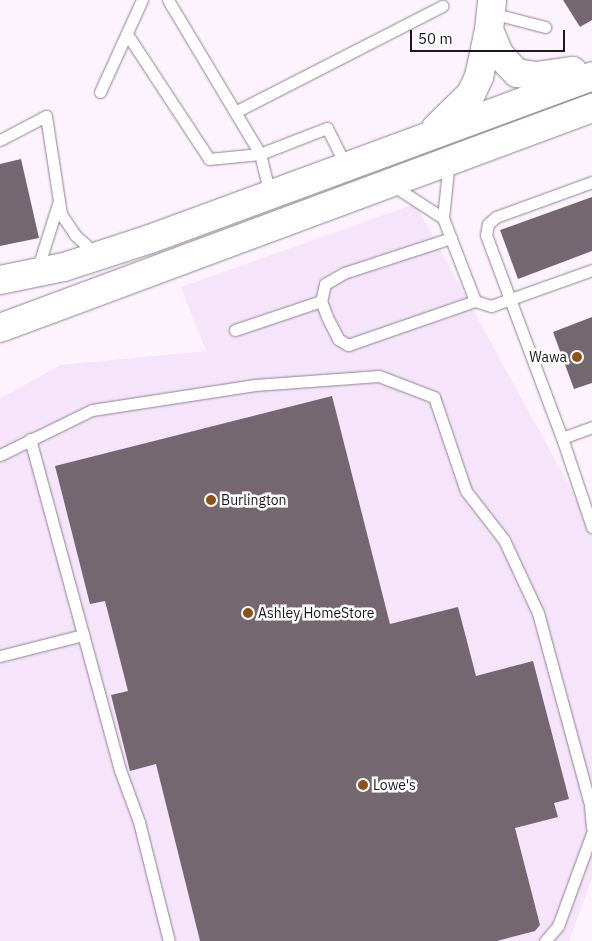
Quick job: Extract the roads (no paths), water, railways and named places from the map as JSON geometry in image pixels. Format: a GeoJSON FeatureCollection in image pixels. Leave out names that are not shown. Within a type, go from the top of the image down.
{"type":"FeatureCollection","features":[{"type":"Feature","properties":{"kind":"highway"},"geometry":{"type":"LineString","coordinates":[[490,14],[499,54],[517,73],[548,75],[592,68]]}},
{"type":"Feature","properties":{"kind":"highway"},"geometry":{"type":"LineString","coordinates":[[426,137],[471,94],[478,77],[490,14]]}},
{"type":"Feature","properties":{"kind":"highway"},"geometry":{"type":"LineString","coordinates":[[0,280],[99,256],[592,76]]}},
{"type":"Feature","properties":{"kind":"highway"},"geometry":{"type":"LineString","coordinates":[[0,328],[592,108]]}},
{"type":"Feature","properties":{"kind":"lane"},"geometry":{"type":"LineString","coordinates":[[100,92],[142,0]]}},
{"type":"Feature","properties":{"kind":"lane"},"geometry":{"type":"LineString","coordinates":[[168,0],[260,154],[270,194]]}},
{"type":"Feature","properties":{"kind":"lane"},"geometry":{"type":"LineString","coordinates":[[235,112],[442,6]]}},
{"type":"Feature","properties":{"kind":"lane"},"geometry":{"type":"LineString","coordinates":[[490,14],[545,27]]}},
{"type":"Feature","properties":{"kind":"lane"},"geometry":{"type":"LineString","coordinates":[[126,34],[209,160],[260,154],[327,128],[346,166]]}},
{"type":"Feature","properties":{"kind":"lane"},"geometry":{"type":"LineString","coordinates":[[0,140],[46,116],[61,214],[75,235],[99,256]]}},
{"type":"Feature","properties":{"kind":"lane"},"geometry":{"type":"LineString","coordinates":[[449,161],[443,218],[475,301]]}},
{"type":"Feature","properties":{"kind":"lane"},"geometry":{"type":"LineString","coordinates":[[592,182],[496,217],[488,224],[486,235],[562,438],[586,492],[592,527]]}},
{"type":"Feature","properties":{"kind":"lane"},"geometry":{"type":"LineString","coordinates":[[388,183],[443,218]]}},
{"type":"Feature","properties":{"kind":"lane"},"geometry":{"type":"LineString","coordinates":[[29,274],[40,261],[59,203]]}},
{"type":"Feature","properties":{"kind":"lane"},"geometry":{"type":"LineString","coordinates":[[451,238],[344,273],[325,284],[321,301],[338,339],[348,345],[475,301],[491,306],[592,270]]}},
{"type":"Feature","properties":{"kind":"lane"},"geometry":{"type":"LineString","coordinates":[[235,330],[321,301]]}},
{"type":"Feature","properties":{"kind":"lane"},"geometry":{"type":"LineString","coordinates":[[0,455],[92,410],[255,385],[378,376],[434,397],[466,491],[504,540],[538,613],[590,805],[592,827]]}},
{"type":"Feature","properties":{"kind":"lane"},"geometry":{"type":"LineString","coordinates":[[562,438],[592,427]]}},
{"type":"Feature","properties":{"kind":"lane"},"geometry":{"type":"LineString","coordinates":[[30,439],[120,770],[139,822],[170,941]]}},
{"type":"Feature","properties":{"kind":"lane"},"geometry":{"type":"LineString","coordinates":[[0,656],[83,635]]}},
{"type":"Feature","properties":{"kind":"lane"},"geometry":{"type":"LineString","coordinates":[[545,941],[558,926],[592,833]]}},
{"type":"Feature","properties":{"kind":"place","name":"Wawa"},"geometry":{"type":"Point","coordinates":[577,357]}},
{"type":"Feature","properties":{"kind":"place","name":"Burlington"},"geometry":{"type":"Point","coordinates":[211,500]}},
{"type":"Feature","properties":{"kind":"place","name":"Ashley HomeStore"},"geometry":{"type":"Point","coordinates":[248,613]}},
{"type":"Feature","properties":{"kind":"place","name":"Lowe's"},"geometry":{"type":"Point","coordinates":[363,785]}}]}
